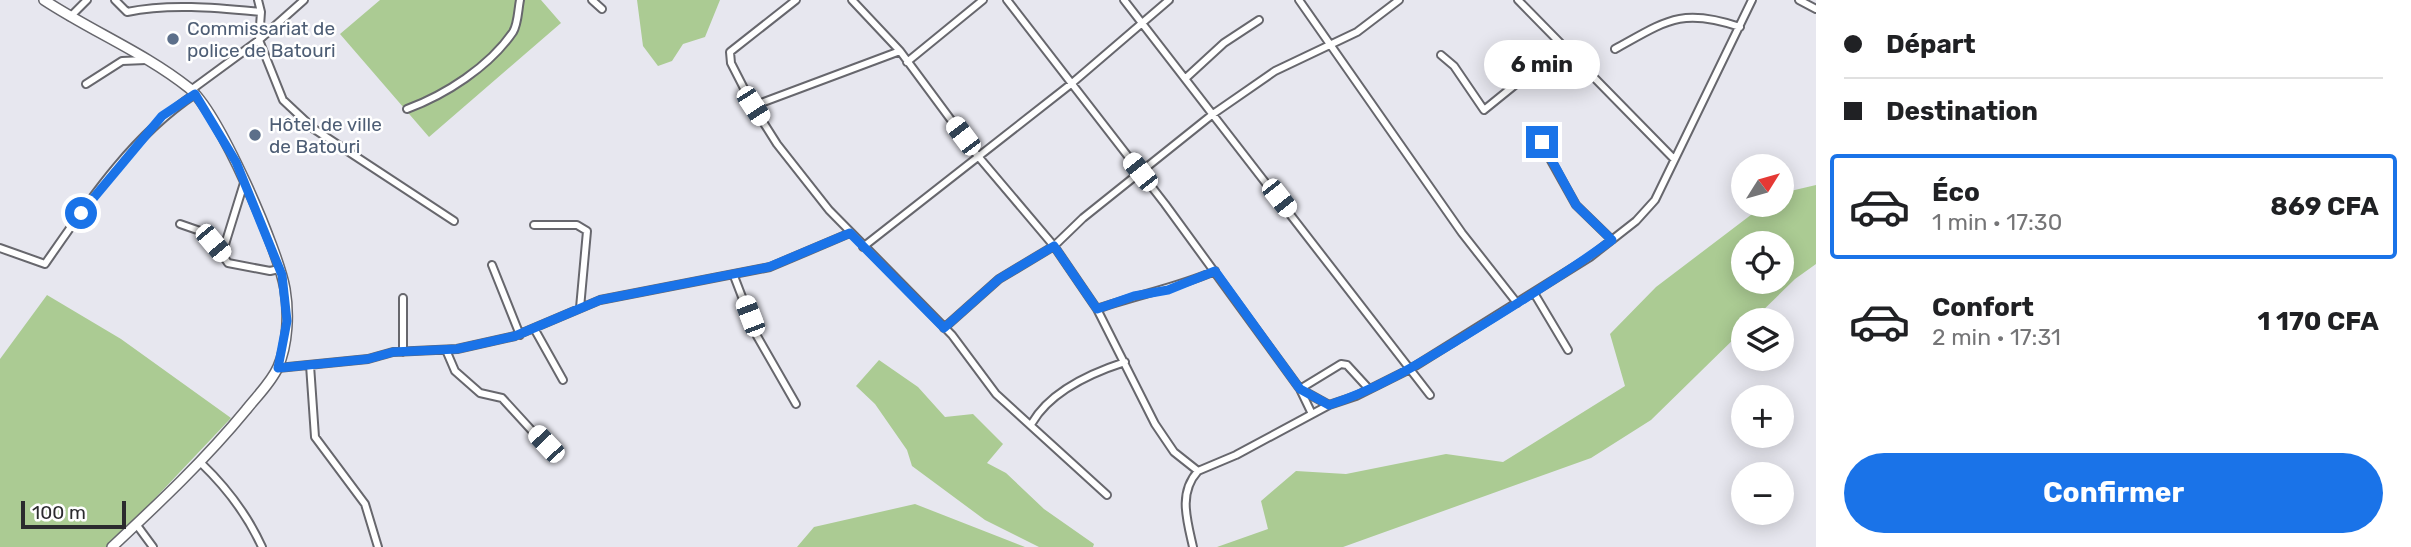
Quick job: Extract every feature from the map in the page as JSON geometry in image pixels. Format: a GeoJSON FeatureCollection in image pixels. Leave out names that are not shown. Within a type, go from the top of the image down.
{"type":"FeatureCollection","features":[{"type":"Feature","properties":{"kind":"main road"},"geometry":{"type":"LineString","coordinates":[[44,0],[148,60],[193,92],[226,142],[285,286],[287,321],[278,368],[201,463],[112,547]]}},
{"type":"Feature","properties":{"kind":"street"},"geometry":{"type":"LineString","coordinates":[[70,17],[87,0]]}},
{"type":"Feature","properties":{"kind":"street"},"geometry":{"type":"LineString","coordinates":[[115,0],[127,12],[147,8],[163,10],[194,6],[261,12]]}},
{"type":"Feature","properties":{"kind":"street"},"geometry":{"type":"LineString","coordinates":[[258,0],[261,12],[259,40],[283,100],[297,116],[454,221]]}},
{"type":"Feature","properties":{"kind":"street"},"geometry":{"type":"LineString","coordinates":[[0,248],[45,264],[81,213],[162,116],[259,40],[304,0]]}},
{"type":"Feature","properties":{"kind":"street"},"geometry":{"type":"LineString","coordinates":[[407,109],[438,97],[486,60],[514,31],[520,0]]}},
{"type":"Feature","properties":{"kind":"street"},"geometry":{"type":"LineString","coordinates":[[592,0],[602,9]]}},
{"type":"Feature","properties":{"kind":"street"},"geometry":{"type":"LineString","coordinates":[[796,0],[730,52],[732,63],[753,106],[778,144],[850,233],[944,328],[981,378],[1107,495]]}},
{"type":"Feature","properties":{"kind":"street"},"geometry":{"type":"LineString","coordinates":[[852,0],[900,51],[977,155],[1054,246],[1097,309],[1155,424],[1174,453],[1198,471]]}},
{"type":"Feature","properties":{"kind":"street"},"geometry":{"type":"LineString","coordinates":[[907,62],[983,0]]}},
{"type":"Feature","properties":{"kind":"street"},"geometry":{"type":"LineString","coordinates":[[1007,0],[1215,271],[1300,389],[1312,414]]}},
{"type":"Feature","properties":{"kind":"street"},"geometry":{"type":"LineString","coordinates":[[1124,0],[1187,77],[1430,395]]}},
{"type":"Feature","properties":{"kind":"street"},"geometry":{"type":"LineString","coordinates":[[863,247],[1071,84],[1170,0]]}},
{"type":"Feature","properties":{"kind":"street"},"geometry":{"type":"LineString","coordinates":[[1299,0],[1327,44],[1462,233],[1517,303]]}},
{"type":"Feature","properties":{"kind":"street"},"geometry":{"type":"LineString","coordinates":[[944,328],[999,279],[1054,246],[1083,218],[1213,114],[1275,71],[1357,32],[1399,0]]}},
{"type":"Feature","properties":{"kind":"street"},"geometry":{"type":"LineString","coordinates":[[1518,0],[1674,159]]}},
{"type":"Feature","properties":{"kind":"street"},"geometry":{"type":"LineString","coordinates":[[1193,547],[1184,503],[1188,481],[1198,471],[1236,455],[1329,405],[1412,368],[1534,293],[1612,240],[1650,208],[1752,0]]}},
{"type":"Feature","properties":{"kind":"street"},"geometry":{"type":"LineString","coordinates":[[1799,0],[1816,9]]}},
{"type":"Feature","properties":{"kind":"street"},"geometry":{"type":"LineString","coordinates":[[1615,49],[1675,17],[1721,20],[1740,27]]}},
{"type":"Feature","properties":{"kind":"street"},"geometry":{"type":"LineString","coordinates":[[1187,77],[1224,43],[1259,20]]}},
{"type":"Feature","properties":{"kind":"street"},"geometry":{"type":"LineString","coordinates":[[1441,55],[1454,66],[1484,110],[1563,46]]}},
{"type":"Feature","properties":{"kind":"street"},"geometry":{"type":"LineString","coordinates":[[753,106],[900,51]]}},
{"type":"Feature","properties":{"kind":"street"},"geometry":{"type":"LineString","coordinates":[[86,84],[122,61],[148,60]]}},
{"type":"Feature","properties":{"kind":"street"},"geometry":{"type":"LineString","coordinates":[[1539,139],[1576,205],[1612,240]]}},
{"type":"Feature","properties":{"kind":"street"},"geometry":{"type":"LineString","coordinates":[[222,254],[244,183]]}},
{"type":"Feature","properties":{"kind":"street"},"geometry":{"type":"LineString","coordinates":[[180,225],[203,232],[228,263],[270,271],[279,269]]}},
{"type":"Feature","properties":{"kind":"street"},"geometry":{"type":"LineString","coordinates":[[534,225],[577,225],[587,231],[580,308]]}},
{"type":"Feature","properties":{"kind":"street"},"geometry":{"type":"LineString","coordinates":[[278,368],[368,359],[403,352],[446,350],[520,335],[580,308],[627,293],[734,276],[769,267],[850,233]]}},
{"type":"Feature","properties":{"kind":"street"},"geometry":{"type":"LineString","coordinates":[[492,265],[520,335]]}},
{"type":"Feature","properties":{"kind":"street"},"geometry":{"type":"LineString","coordinates":[[1097,309],[1134,296],[1168,290],[1215,271]]}},
{"type":"Feature","properties":{"kind":"street"},"geometry":{"type":"LineString","coordinates":[[734,276],[757,336],[796,404]]}},
{"type":"Feature","properties":{"kind":"street"},"geometry":{"type":"LineString","coordinates":[[1534,293],[1568,349]]}},
{"type":"Feature","properties":{"kind":"street"},"geometry":{"type":"LineString","coordinates":[[403,298],[403,352]]}},
{"type":"Feature","properties":{"kind":"street"},"geometry":{"type":"LineString","coordinates":[[535,330],[563,380]]}},
{"type":"Feature","properties":{"kind":"street"},"geometry":{"type":"LineString","coordinates":[[446,350],[454,371],[480,393],[502,398],[555,457]]}},
{"type":"Feature","properties":{"kind":"street"},"geometry":{"type":"LineString","coordinates":[[1032,423],[1041,407],[1102,369],[1125,362]]}},
{"type":"Feature","properties":{"kind":"street"},"geometry":{"type":"LineString","coordinates":[[1300,389],[1341,364],[1347,365],[1369,389]]}},
{"type":"Feature","properties":{"kind":"street"},"geometry":{"type":"LineString","coordinates":[[310,365],[315,437],[367,508],[378,547]]}},
{"type":"Feature","properties":{"kind":"street"},"geometry":{"type":"LineString","coordinates":[[1300,389],[1329,405]]}},
{"type":"Feature","properties":{"kind":"street"},"geometry":{"type":"LineString","coordinates":[[201,463],[241,509],[262,547]]}},
{"type":"Feature","properties":{"kind":"street"},"geometry":{"type":"LineString","coordinates":[[136,524],[153,547]]}},
{"type":"Feature","properties":{"kind":"green space"},"geometry":{"type":"Polygon","coordinates":[[[380,0],[541,0],[561,23],[429,137],[340,34],[380,0]]]}},
{"type":"Feature","properties":{"kind":"green space"},"geometry":{"type":"Polygon","coordinates":[[[637,0],[720,0],[705,37],[683,44],[672,61],[658,66],[643,46],[637,0]]]}},
{"type":"Feature","properties":{"kind":"green space"},"geometry":{"type":"Polygon","coordinates":[[[1816,185],[1816,264],[1794,280],[1794,231],[1731,231],[1731,294],[1780,294],[1765,308],[1731,308],[1731,342],[1651,420],[1591,458],[1343,547],[1217,547],[1268,529],[1261,501],[1296,471],[1346,474],[1446,454],[1503,462],[1625,386],[1610,334],[1656,287],[1748,217],[1794,217],[1794,190],[1816,185]]]}},
{"type":"Feature","properties":{"kind":"green space"},"geometry":{"type":"Polygon","coordinates":[[[47,295],[121,339],[231,418],[109,547],[0,547],[0,359],[47,295]]]}},
{"type":"Feature","properties":{"kind":"green space"},"geometry":{"type":"Polygon","coordinates":[[[879,360],[918,387],[945,417],[973,414],[1003,444],[987,463],[1006,473],[1044,509],[1094,544],[1093,547],[1039,547],[985,520],[912,466],[907,450],[875,404],[856,386],[879,360]]]}},
{"type":"Feature","properties":{"kind":"green space"},"geometry":{"type":"Polygon","coordinates":[[[915,504],[1025,547],[797,547],[814,527],[915,504]]]}},
{"type":"Feature","properties":{"kind":"place","name":"Commissariat de police de Batouri"},"geometry":{"type":"Point","coordinates":[173,39]}},
{"type":"Feature","properties":{"kind":"place","name":"Hôtel de ville de Batouri"},"geometry":{"type":"Point","coordinates":[255,135]}},
{"type":"Feature","properties":{"kind":"route"},"geometry":{"type":"LineString","coordinates":[[81,213],[109,176],[162,116],[195,94],[236,162],[282,275],[287,321],[278,368],[368,359],[393,352],[457,349],[515,336],[540,328],[600,300],[627,293],[734,276],[769,267],[850,233],[944,328],[999,279],[1054,246],[1097,309],[1134,296],[1168,290],[1215,271],[1300,389],[1329,405],[1356,396],[1412,368],[1534,293],[1612,240],[1576,205],[1555,171],[1542,142]]}}]}
